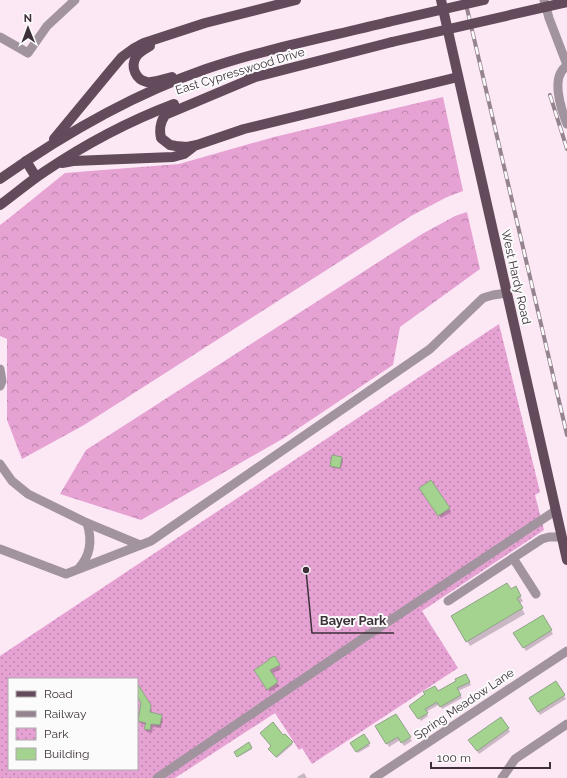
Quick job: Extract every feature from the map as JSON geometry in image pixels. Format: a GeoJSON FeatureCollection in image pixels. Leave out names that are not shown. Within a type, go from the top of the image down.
{"type":"FeatureCollection","features":[{"type":"Feature","properties":{"kind":"main road"},"geometry":{"type":"LineString","coordinates":[[48,146],[122,57],[133,48],[144,43],[249,11],[296,0]]}},
{"type":"Feature","properties":{"kind":"main road","name":"West Hardy Road"},"geometry":{"type":"LineString","coordinates":[[441,0],[567,560]]}},
{"type":"Feature","properties":{"kind":"main road","name":"East Cypresswood Drive"},"geometry":{"type":"LineString","coordinates":[[0,179],[26,160],[93,119],[136,97],[205,70],[245,58],[388,22],[484,0]]}},
{"type":"Feature","properties":{"kind":"main road","name":"East Cypresswood Drive"},"geometry":{"type":"LineString","coordinates":[[0,205],[36,178],[97,140],[143,116],[202,93],[253,78],[392,42],[567,2]]}},
{"type":"Feature","properties":{"kind":"main road"},"geometry":{"type":"LineString","coordinates":[[170,35],[141,51],[136,57],[134,68],[140,79],[153,82],[205,70]]}},
{"type":"Feature","properties":{"kind":"main road"},"geometry":{"type":"LineString","coordinates":[[253,78],[165,115],[161,121],[159,129],[161,138],[176,146],[187,147],[197,145],[244,129],[458,77]]}},
{"type":"Feature","properties":{"kind":"main road"},"geometry":{"type":"LineString","coordinates":[[56,165],[73,161],[173,157],[184,154],[197,145]]}},
{"type":"Feature","properties":{"kind":"main road"},"geometry":{"type":"LineString","coordinates":[[26,160],[36,178]]}},
{"type":"Feature","properties":{"kind":"street"},"geometry":{"type":"LineString","coordinates":[[0,37],[28,53],[47,26],[76,0]]}},
{"type":"Feature","properties":{"kind":"street"},"geometry":{"type":"LineString","coordinates":[[544,0],[549,18],[567,65],[562,69],[557,81],[562,109],[567,124]]}},
{"type":"Feature","properties":{"kind":"street"},"geometry":{"type":"LineString","coordinates":[[0,549],[66,574],[151,541],[430,349],[483,298],[507,293]]}},
{"type":"Feature","properties":{"kind":"street"},"geometry":{"type":"LineString","coordinates":[[0,369],[2,381],[0,386]]}},
{"type":"Feature","properties":{"kind":"street"},"geometry":{"type":"LineString","coordinates":[[0,464],[12,481],[28,494],[87,523],[140,545]]}},
{"type":"Feature","properties":{"kind":"street"},"geometry":{"type":"LineString","coordinates":[[157,778],[365,637],[555,511]]}},
{"type":"Feature","properties":{"kind":"street"},"geometry":{"type":"LineString","coordinates":[[78,569],[86,559],[90,546],[90,534],[87,523]]}},
{"type":"Feature","properties":{"kind":"street"},"geometry":{"type":"LineString","coordinates":[[448,600],[542,539],[549,537],[562,537]]}},
{"type":"Feature","properties":{"kind":"street"},"geometry":{"type":"LineString","coordinates":[[513,558],[536,594]]}},
{"type":"Feature","properties":{"kind":"street","name":"Spring Meadow Lane"},"geometry":{"type":"LineString","coordinates":[[374,778],[567,651]]}},
{"type":"Feature","properties":{"kind":"street"},"geometry":{"type":"LineString","coordinates":[[502,778],[515,759],[567,724]]}},
{"type":"Feature","properties":{"kind":"green space"},"geometry":{"type":"Polygon","coordinates":[[[443,97],[463,191],[447,197],[411,216],[84,425],[22,459],[7,420],[7,339],[0,336],[0,225],[65,173],[179,164],[274,137],[443,97]]]}},
{"type":"Feature","properties":{"kind":"green space"},"geometry":{"type":"Polygon","coordinates":[[[467,212],[480,269],[400,327],[393,365],[284,438],[141,520],[60,494],[86,450],[422,234],[455,216],[467,212]]]}},
{"type":"Feature","properties":{"kind":"green space"},"geometry":{"type":"Polygon","coordinates":[[[499,324],[540,492],[535,495],[544,530],[422,611],[458,668],[312,764],[302,748],[299,750],[275,713],[175,778],[0,778],[0,656],[499,324]]]}},
{"type":"Feature","properties":{"kind":"building"},"geometry":{"type":"Polygon","coordinates":[[[332,455],[342,457],[340,468],[330,466],[332,455]]]}},
{"type":"Feature","properties":{"kind":"building"},"geometry":{"type":"Polygon","coordinates":[[[431,480],[450,508],[438,516],[419,488],[431,480]]]}},
{"type":"Feature","properties":{"kind":"building"},"geometry":{"type":"Polygon","coordinates":[[[507,583],[511,589],[516,586],[521,596],[517,598],[523,608],[466,642],[451,616],[507,583]]]}},
{"type":"Feature","properties":{"kind":"building"},"geometry":{"type":"Polygon","coordinates":[[[543,615],[552,630],[523,648],[513,633],[543,615]]]}},
{"type":"Feature","properties":{"kind":"building"},"geometry":{"type":"Polygon","coordinates":[[[275,656],[280,665],[270,670],[278,682],[267,690],[254,670],[269,660],[268,659],[275,656]]]}},
{"type":"Feature","properties":{"kind":"building"},"geometry":{"type":"Polygon","coordinates":[[[466,674],[470,682],[457,688],[461,695],[440,707],[437,702],[425,709],[428,713],[418,719],[409,706],[425,694],[423,692],[435,686],[438,691],[456,681],[455,679],[466,674]]]}},
{"type":"Feature","properties":{"kind":"building"},"geometry":{"type":"Polygon","coordinates":[[[556,681],[565,695],[538,712],[529,698],[556,681]]]}},
{"type":"Feature","properties":{"kind":"building"},"geometry":{"type":"Polygon","coordinates":[[[138,685],[151,705],[150,712],[162,715],[160,725],[151,724],[150,730],[144,729],[146,723],[138,721],[141,703],[138,698],[138,685]]]}},
{"type":"Feature","properties":{"kind":"building"},"geometry":{"type":"Polygon","coordinates":[[[396,714],[411,737],[401,743],[398,737],[386,744],[375,726],[396,714]]]}},
{"type":"Feature","properties":{"kind":"building"},"geometry":{"type":"Polygon","coordinates":[[[501,717],[509,728],[477,751],[468,740],[501,717]]]}},
{"type":"Feature","properties":{"kind":"building"},"geometry":{"type":"Polygon","coordinates":[[[273,722],[283,735],[285,734],[293,742],[276,757],[268,749],[271,746],[260,733],[273,722]]]}},
{"type":"Feature","properties":{"kind":"building"},"geometry":{"type":"Polygon","coordinates":[[[364,734],[370,743],[356,752],[350,743],[364,734]]]}},
{"type":"Feature","properties":{"kind":"building"},"geometry":{"type":"Polygon","coordinates":[[[249,742],[252,748],[237,757],[234,752],[249,742]]]}},
{"type":"Feature","properties":{"kind":"railway"},"geometry":{"type":"LineString","coordinates":[[465,0],[567,435]]}},
{"type":"Feature","properties":{"kind":"railway"},"geometry":{"type":"LineString","coordinates":[[550,95],[567,149]]}},
{"type":"Feature","properties":{"kind":"place","name":"Bayer Park"},"geometry":{"type":"Point","coordinates":[306,570]}}]}
